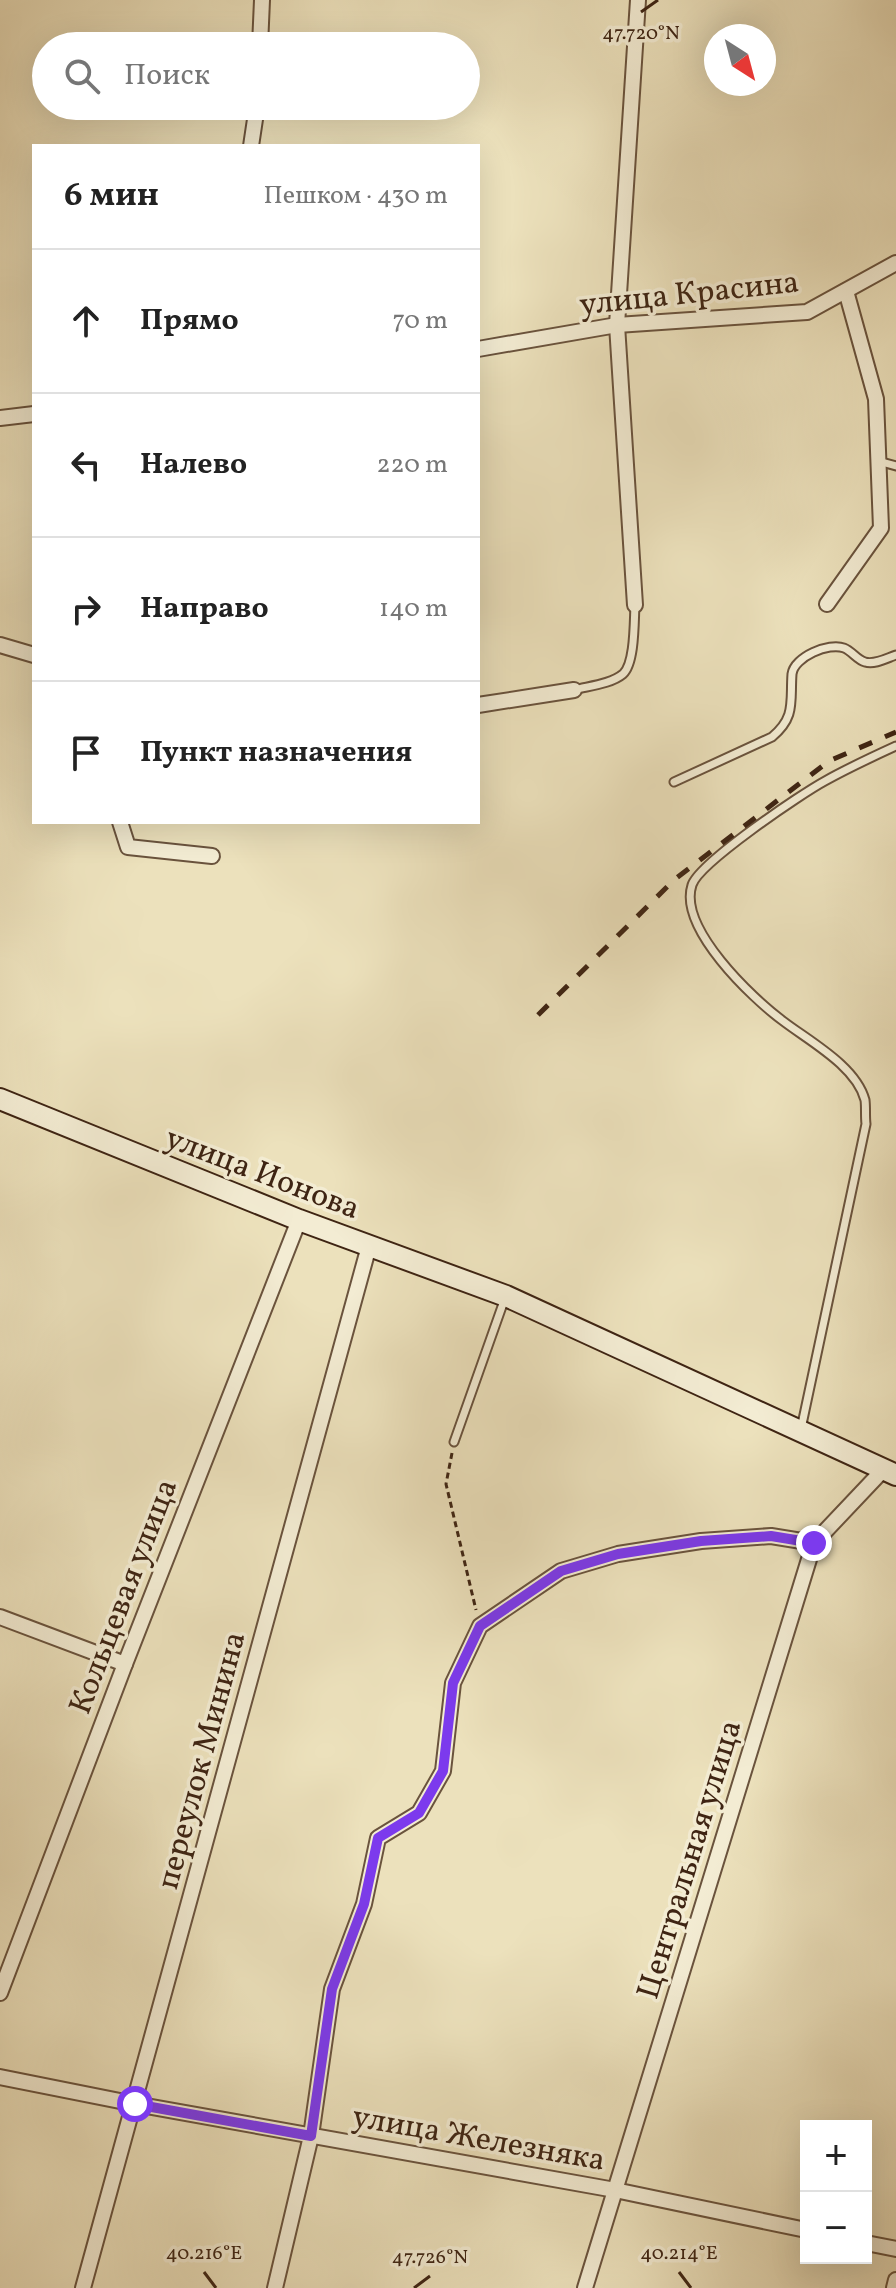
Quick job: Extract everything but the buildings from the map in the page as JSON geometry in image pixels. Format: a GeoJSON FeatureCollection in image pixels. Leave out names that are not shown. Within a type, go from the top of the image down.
{"type":"FeatureCollection","features":[{"type":"Feature","properties":{"kind":"main road","name":"улица Ионова"},"geometry":{"type":"LineString","coordinates":[[0,1099],[299,1220],[506,1296],[890,1472]]}},
{"type":"Feature","properties":{"kind":"street"},"geometry":{"type":"LineString","coordinates":[[261,32],[262,0]]}},
{"type":"Feature","properties":{"kind":"street"},"geometry":{"type":"LineString","coordinates":[[635,605],[617,325],[638,0]]}},
{"type":"Feature","properties":{"kind":"street"},"geometry":{"type":"LineString","coordinates":[[251,144],[255,120]]}},
{"type":"Feature","properties":{"kind":"street","name":"улица Красина"},"geometry":{"type":"LineString","coordinates":[[480,349],[617,325],[807,312],[896,263]]}},
{"type":"Feature","properties":{"kind":"street"},"geometry":{"type":"LineString","coordinates":[[827,604],[881,528],[876,399],[846,291]]}},
{"type":"Feature","properties":{"kind":"street"},"geometry":{"type":"LineString","coordinates":[[0,418],[32,414]]}},
{"type":"Feature","properties":{"kind":"street"},"geometry":{"type":"LineString","coordinates":[[0,645],[32,654]]}},
{"type":"Feature","properties":{"kind":"street"},"geometry":{"type":"LineString","coordinates":[[480,705],[574,690]]}},
{"type":"Feature","properties":{"kind":"street"},"geometry":{"type":"LineString","coordinates":[[121,824],[128,847],[212,856]]}},
{"type":"Feature","properties":{"kind":"street","name":"Кольцевая улица"},"geometry":{"type":"LineString","coordinates":[[0,1993],[299,1220]]}},
{"type":"Feature","properties":{"kind":"street","name":"переулок Минина"},"geometry":{"type":"LineString","coordinates":[[83,2288],[369,1246]]}},
{"type":"Feature","properties":{"kind":"street","name":"Центральная улица"},"geometry":{"type":"LineString","coordinates":[[585,2288],[814,1543],[890,1472]]}},
{"type":"Feature","properties":{"kind":"street"},"geometry":{"type":"LineString","coordinates":[[275,2288],[311,2136],[332,1989],[364,1904],[378,1838],[419,1813],[443,1771],[453,1683],[480,1626],[561,1571],[618,1554],[701,1541],[771,1536],[814,1543]]}},
{"type":"Feature","properties":{"kind":"street"},"geometry":{"type":"LineString","coordinates":[[0,1617],[125,1664]]}},
{"type":"Feature","properties":{"kind":"street","name":"улица Железняка"},"geometry":{"type":"LineString","coordinates":[[0,2077],[615,2190],[800,2229]]}},
{"type":"Feature","properties":{"kind":"street"},"geometry":{"type":"LineString","coordinates":[[872,2244],[896,2249]]}},
{"type":"Feature","properties":{"kind":"street"},"geometry":{"type":"LineString","coordinates":[[894,2288],[896,2280]]}},
{"type":"Feature","properties":{"kind":"lane"},"geometry":{"type":"LineString","coordinates":[[878,461],[896,466]]}},
{"type":"Feature","properties":{"kind":"lane"},"geometry":{"type":"LineString","coordinates":[[574,690],[614,679],[624,673],[630,664],[635,605]]}},
{"type":"Feature","properties":{"kind":"lane"},"geometry":{"type":"LineString","coordinates":[[674,782],[772,737],[785,726],[791,712],[793,668],[802,658],[833,646],[843,648],[865,662],[878,662],[896,655]]}},
{"type":"Feature","properties":{"kind":"lane"},"geometry":{"type":"LineString","coordinates":[[800,1431],[866,1124],[865,1098],[847,1069],[762,1006],[734,979],[707,941],[692,908],[692,885],[708,862],[823,782],[896,746]]}},
{"type":"Feature","properties":{"kind":"lane"},"geometry":{"type":"LineString","coordinates":[[454,1442],[506,1296]]}},
{"type":"Feature","properties":{"kind":"path"},"geometry":{"type":"LineString","coordinates":[[454,1442],[446,1484],[480,1626]]}},
{"type":"Feature","properties":{"kind":"railway"},"geometry":{"type":"LineString","coordinates":[[538,1015],[674,880],[829,761],[896,732]]}},
{"type":"Feature","properties":{"kind":"route"},"geometry":{"type":"LineString","coordinates":[[135,2104],[311,2136],[332,1989],[364,1904],[378,1838],[419,1813],[443,1771],[453,1683],[480,1626],[561,1571],[618,1554],[701,1541],[771,1536],[814,1543]]}}]}
